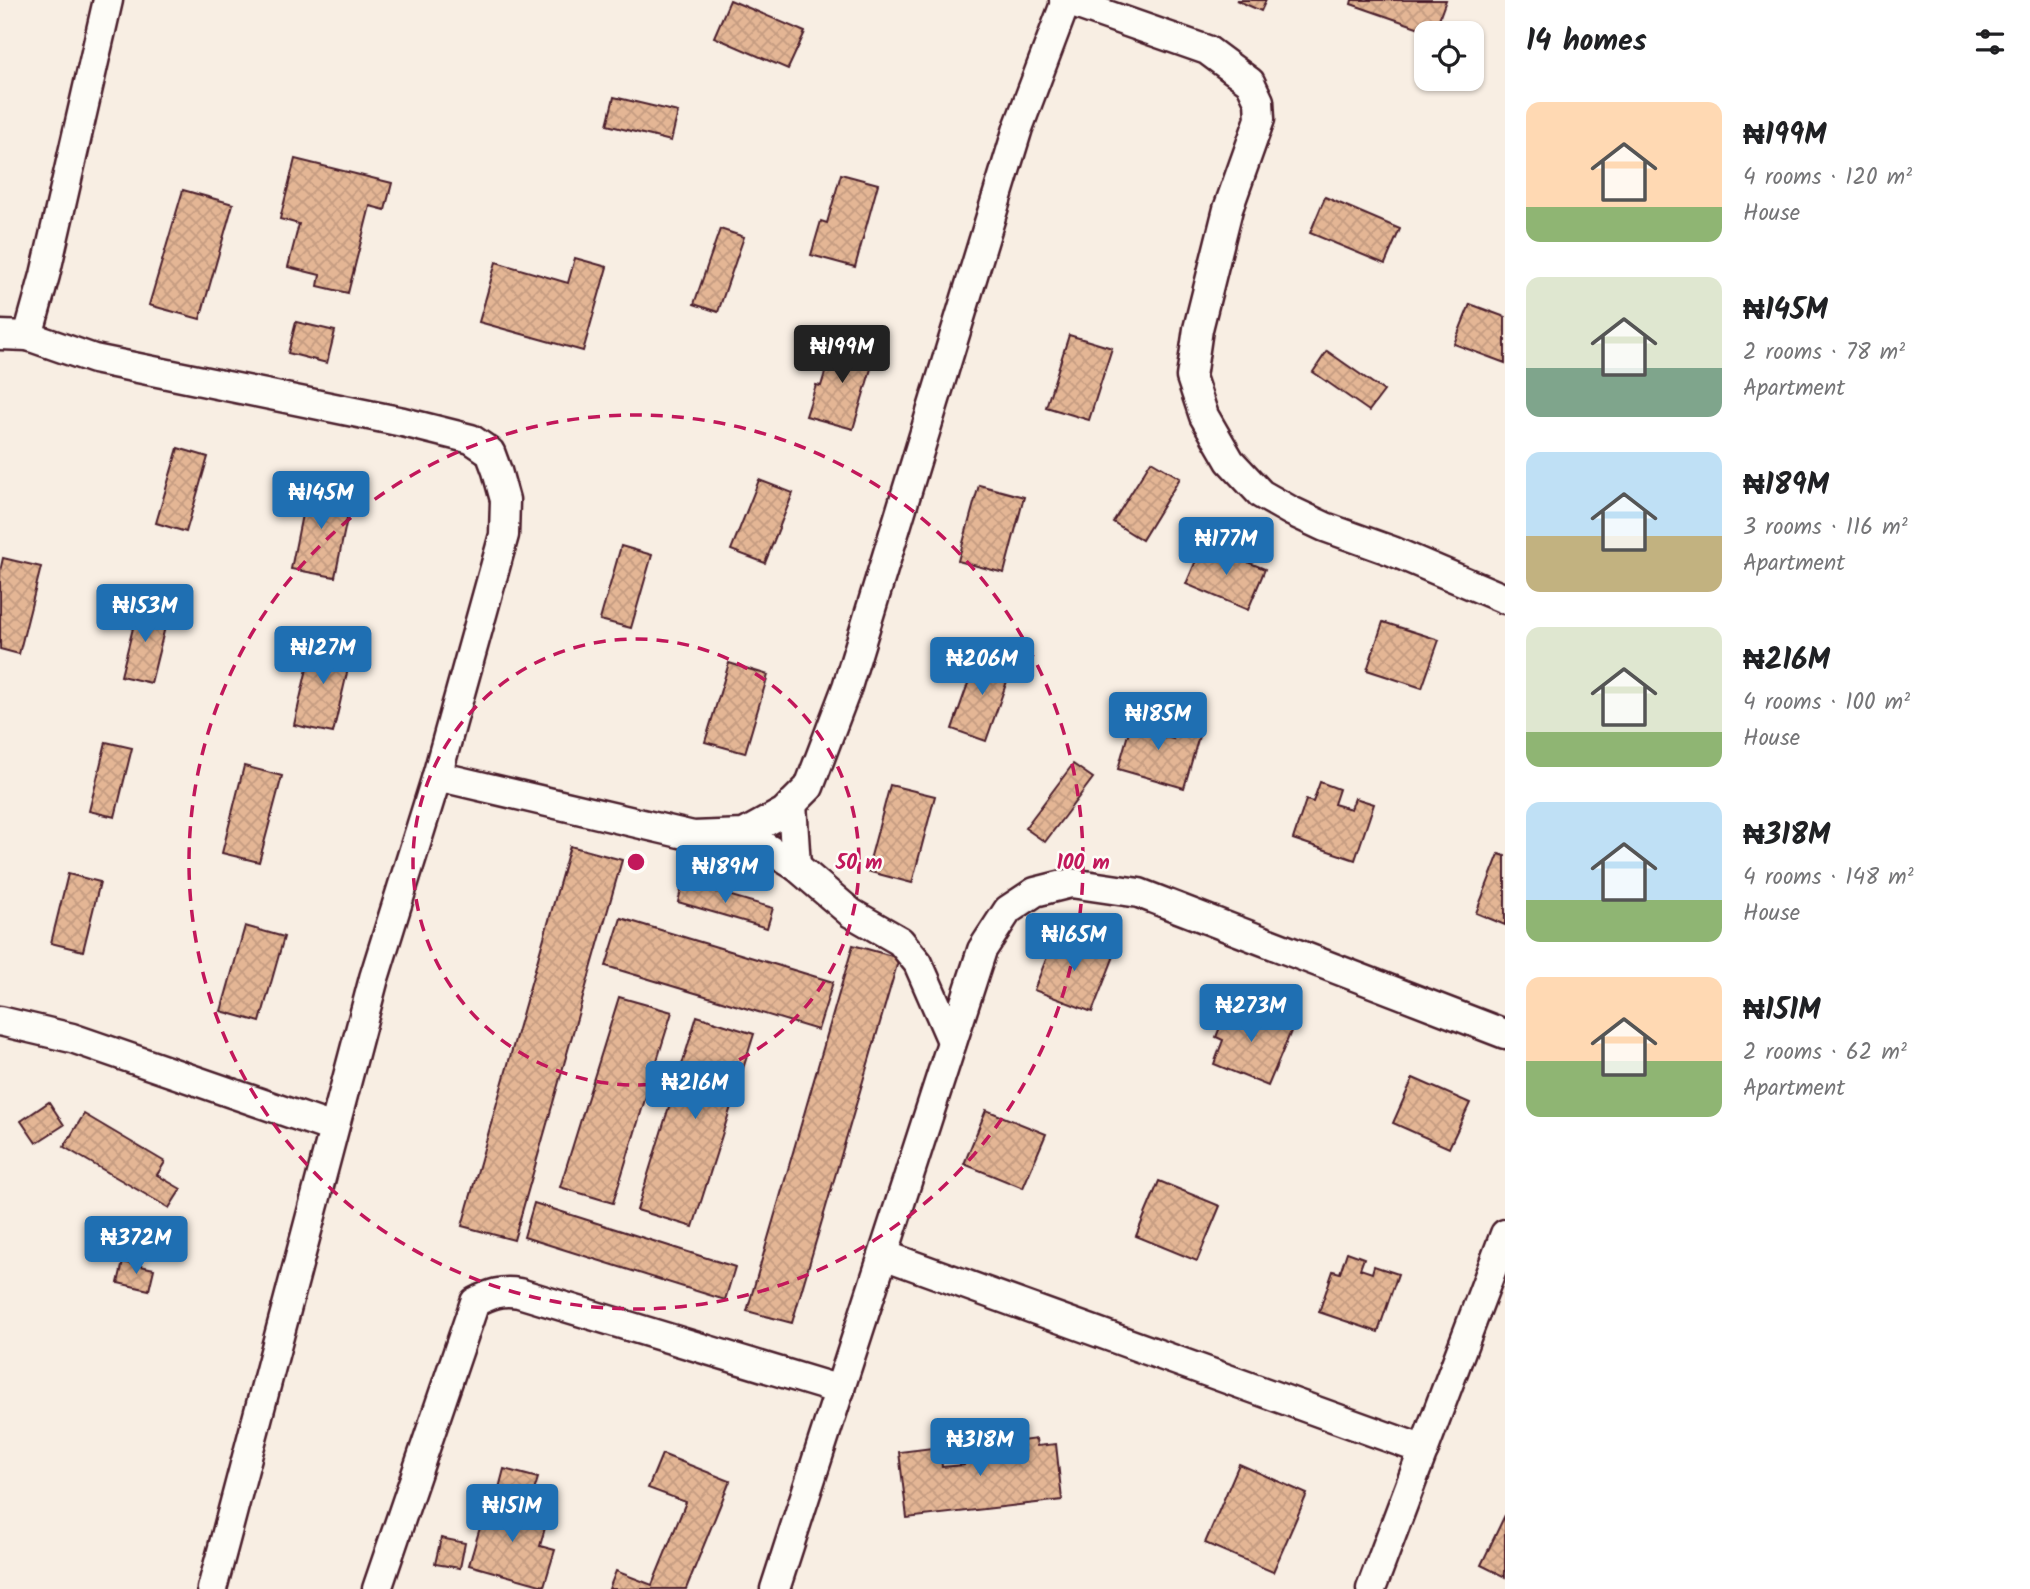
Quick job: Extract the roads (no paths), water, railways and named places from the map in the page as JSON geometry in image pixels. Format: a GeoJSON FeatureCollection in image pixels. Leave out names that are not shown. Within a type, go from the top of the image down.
{"type":"FeatureCollection","features":[{"type":"Feature","properties":{"kind":"street"},"geometry":{"type":"LineString","coordinates":[[29,337],[108,0]]}},
{"type":"Feature","properties":{"kind":"street"},"geometry":{"type":"LineString","coordinates":[[437,776],[694,836],[744,834],[784,812],[809,787],[847,687],[1018,128],[1065,0],[1207,50],[1250,82],[1259,100],[1260,119],[1228,209],[1198,329],[1191,377],[1204,416],[1230,461],[1261,494],[1292,511],[1325,527],[1391,551],[1505,599]]}},
{"type":"Feature","properties":{"kind":"street"},"geometry":{"type":"LineString","coordinates":[[0,334],[29,337],[94,359],[403,422],[471,439],[490,452],[505,500],[504,535],[437,776],[374,978],[212,1589]]}},
{"type":"Feature","properties":{"kind":"street"},"geometry":{"type":"LineString","coordinates":[[792,804],[796,866]]}},
{"type":"Feature","properties":{"kind":"street"},"geometry":{"type":"LineString","coordinates":[[744,834],[796,866],[851,913],[900,941],[918,963],[953,1041]]}},
{"type":"Feature","properties":{"kind":"street"},"geometry":{"type":"LineString","coordinates":[[775,1589],[982,950],[1009,910],[1035,892],[1070,883],[1139,893],[1505,1034]]}},
{"type":"Feature","properties":{"kind":"street"},"geometry":{"type":"LineString","coordinates":[[0,1021],[72,1038],[333,1128]]}},
{"type":"Feature","properties":{"kind":"street"},"geometry":{"type":"LineString","coordinates":[[1371,1589],[1505,1234]]}},
{"type":"Feature","properties":{"kind":"street"},"geometry":{"type":"LineString","coordinates":[[884,1255],[1424,1450]]}},
{"type":"Feature","properties":{"kind":"street"},"geometry":{"type":"LineString","coordinates":[[377,1589],[475,1302],[492,1294],[503,1290],[519,1293],[840,1390]]}}]}
